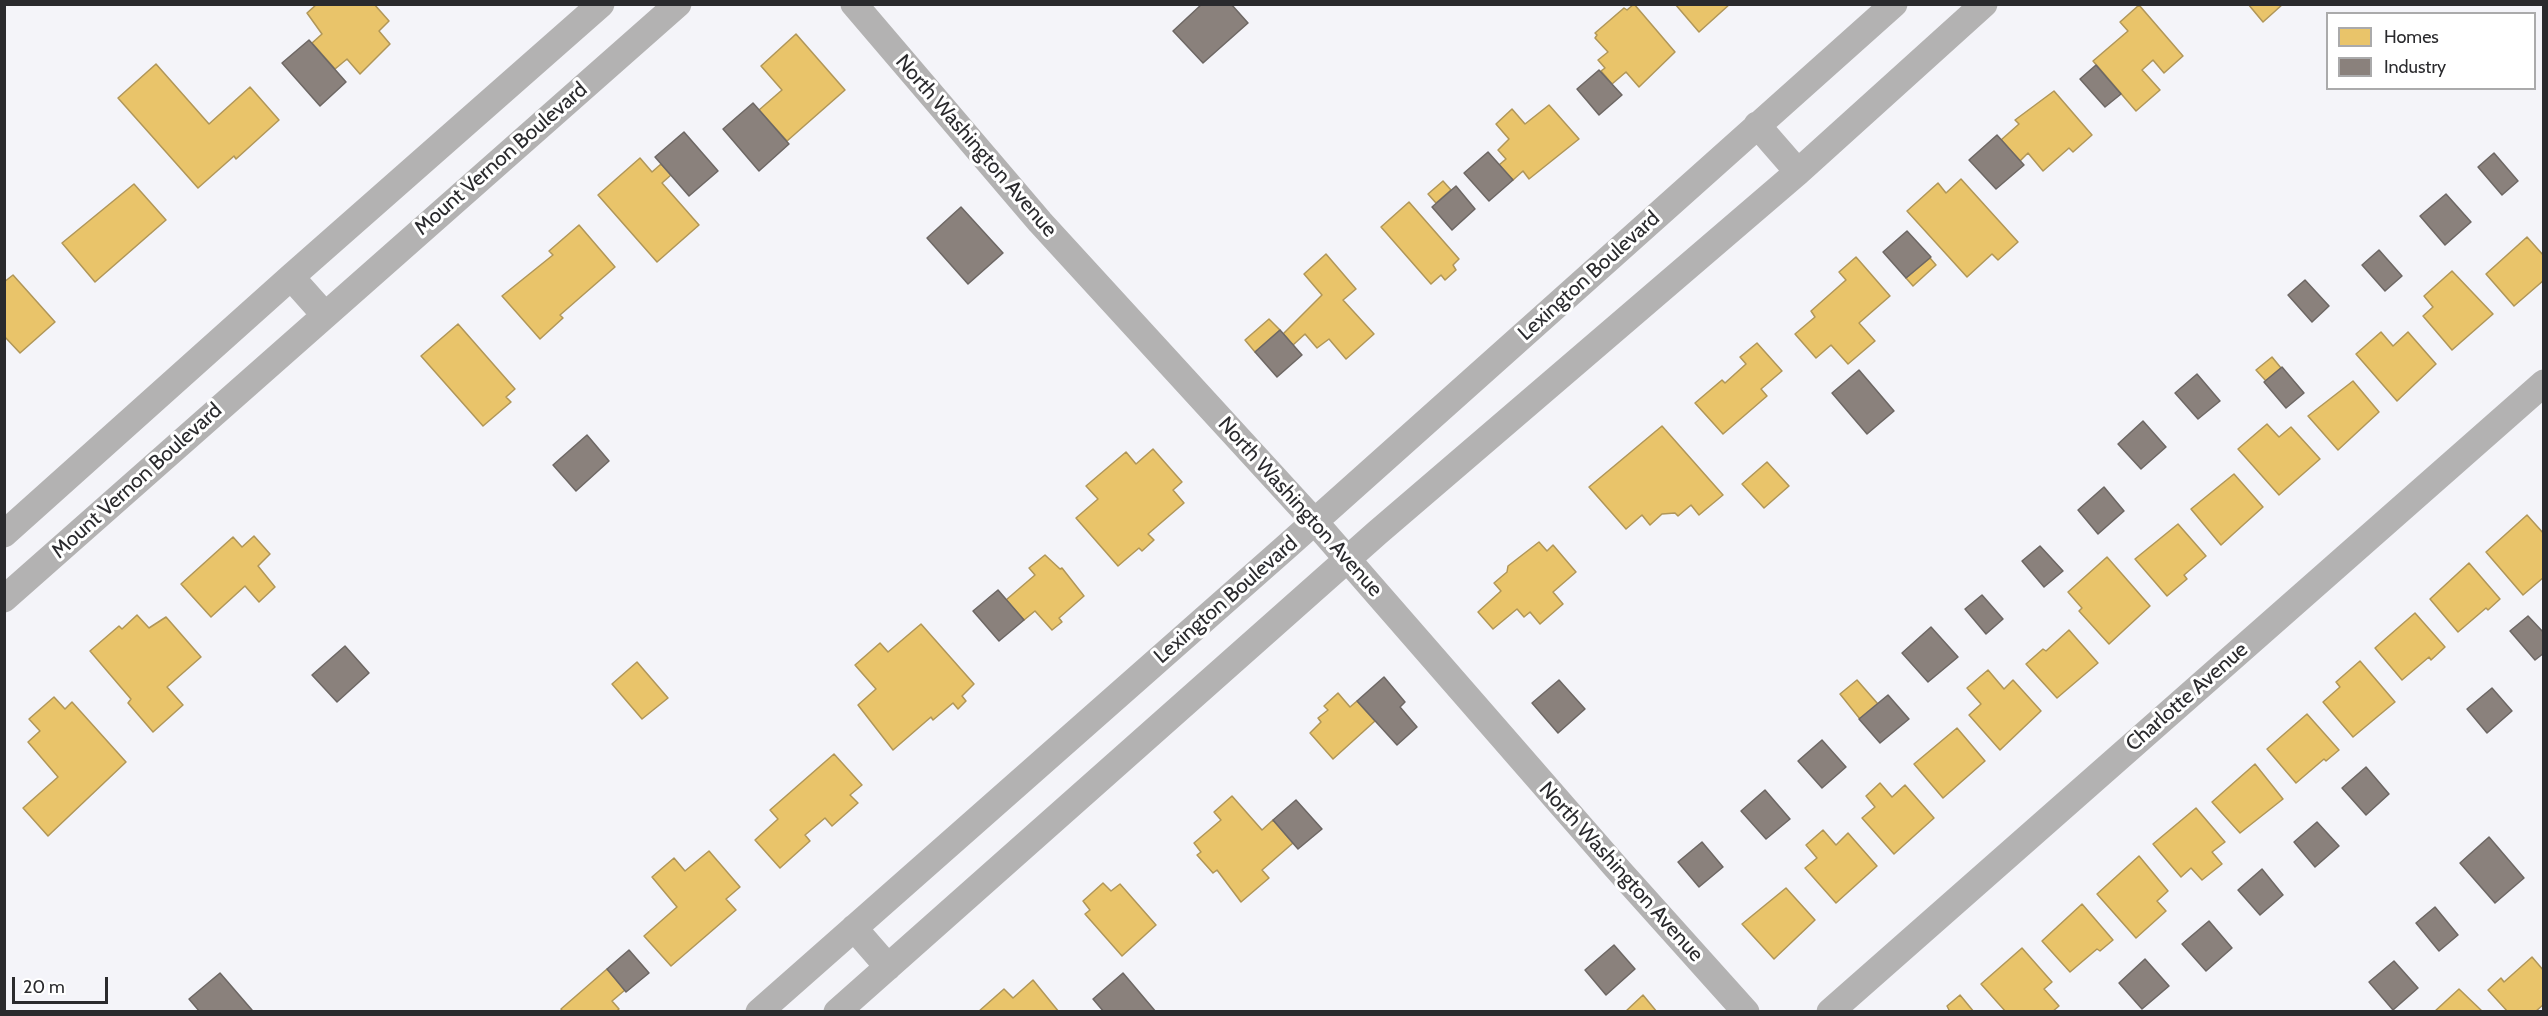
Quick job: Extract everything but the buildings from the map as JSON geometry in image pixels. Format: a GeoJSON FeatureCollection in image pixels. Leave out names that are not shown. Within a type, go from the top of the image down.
{"type":"FeatureCollection","features":[{"type":"Feature","properties":{"kind":"street"},"geometry":{"type":"LineString","coordinates":[[4,534],[601,4]]}},
{"type":"Feature","properties":{"kind":"street","name":"Mount Vernon Boulevard"},"geometry":{"type":"LineString","coordinates":[[4,599],[324,314],[678,4]]}},
{"type":"Feature","properties":{"kind":"street","name":"North Washington Avenue"},"geometry":{"type":"LineString","coordinates":[[854,4],[1040,222],[1314,521],[1614,865],[1746,1011]]}},
{"type":"Feature","properties":{"kind":"street","name":"Lexington Boulevard"},"geometry":{"type":"LineString","coordinates":[[759,1011],[1314,521],[1894,4]]}},
{"type":"Feature","properties":{"kind":"street"},"geometry":{"type":"LineString","coordinates":[[837,1011],[1347,559],[1798,172],[1984,4]]}},
{"type":"Feature","properties":{"kind":"street"},"geometry":{"type":"LineString","coordinates":[[1757,125],[1798,172]]}},
{"type":"Feature","properties":{"kind":"street"},"geometry":{"type":"LineString","coordinates":[[291,277],[324,314]]}},
{"type":"Feature","properties":{"kind":"street","name":"Charlotte Avenue"},"geometry":{"type":"LineString","coordinates":[[1830,1011],[2544,383]]}},
{"type":"Feature","properties":{"kind":"street"},"geometry":{"type":"LineString","coordinates":[[854,928],[888,967]]}}]}
